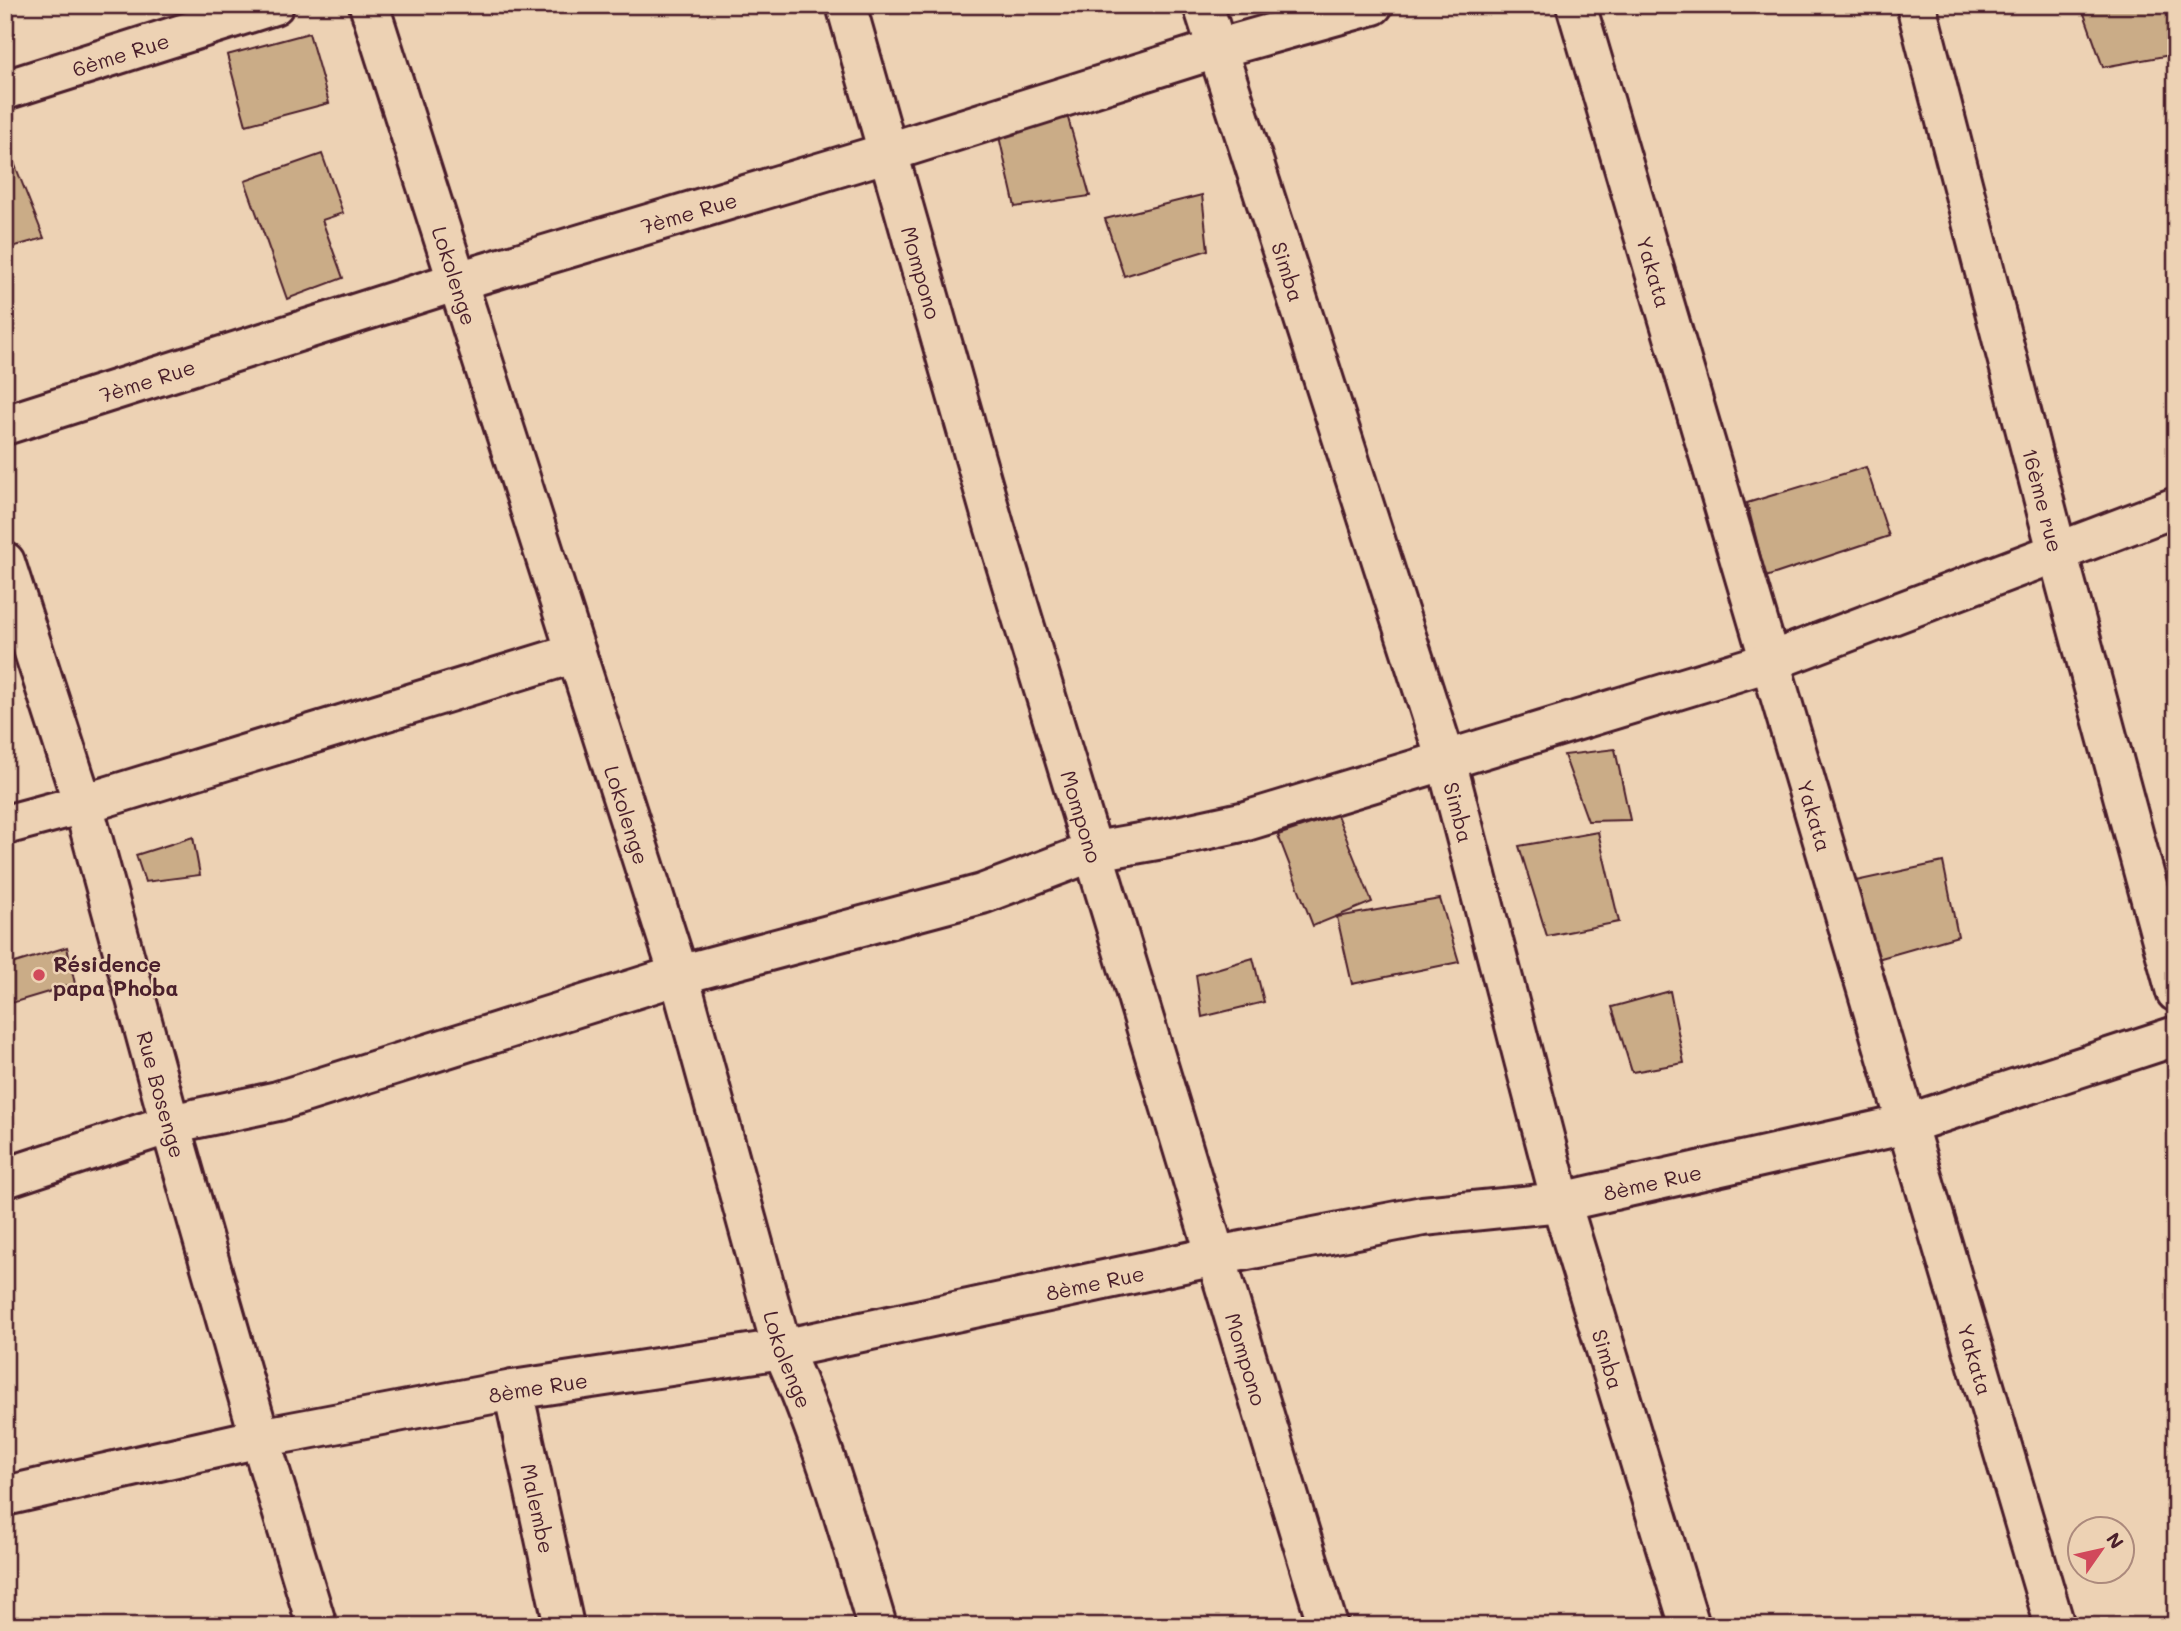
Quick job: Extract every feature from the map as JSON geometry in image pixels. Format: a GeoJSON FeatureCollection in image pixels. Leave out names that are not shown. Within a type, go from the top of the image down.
{"type":"FeatureCollection","features":[{"type":"Feature","properties":{"kind":"street","name":"6ème Rue"},"geometry":{"type":"LineString","coordinates":[[5,90],[274,5]]}},
{"type":"Feature","properties":{"kind":"street","name":"Lokolenge"},"geometry":{"type":"LineString","coordinates":[[369,5],[680,975],[782,1349],[801,1390],[831,1475],[877,1626]]}},
{"type":"Feature","properties":{"kind":"street","name":"Mompono"},"geometry":{"type":"LineString","coordinates":[[846,5],[994,524],[1328,1626]]}},
{"type":"Feature","properties":{"kind":"street","name":"Simba"},"geometry":{"type":"LineString","coordinates":[[1203,5],[1446,760],[1561,1202],[1690,1626]]}},
{"type":"Feature","properties":{"kind":"street","name":"7ème Rue"},"geometry":{"type":"LineString","coordinates":[[5,425],[458,281],[889,152],[1216,49],[1373,5]]}},
{"type":"Feature","properties":{"kind":"street","name":"Yakata"},"geometry":{"type":"LineString","coordinates":[[1576,5],[2055,1626]]}},
{"type":"Feature","properties":{"kind":"street","name":"16ème rue"},"geometry":{"type":"LineString","coordinates":[[1916,5],[2057,551],[2176,992]]}},
{"type":"Feature","properties":{"kind":"street"},"geometry":{"type":"LineString","coordinates":[[5,1178],[170,1124],[278,1101],[680,975],[982,894],[1095,851],[1246,821],[1769,662],[2176,507]]}},
{"type":"Feature","properties":{"kind":"street","name":"Rue Bosenge"},"geometry":{"type":"LineString","coordinates":[[5,562],[83,804],[170,1124],[317,1626]]}},
{"type":"Feature","properties":{"kind":"street"},"geometry":{"type":"LineString","coordinates":[[5,825],[83,804],[576,653]]}},
{"type":"Feature","properties":{"kind":"street","name":"8ème Rue"},"geometry":{"type":"LineString","coordinates":[[5,1496],[260,1438],[513,1390],[782,1349],[1216,1256],[1423,1216],[1561,1202],[1908,1124],[2176,1035]]}},
{"type":"Feature","properties":{"kind":"street","name":"Malembe"},"geometry":{"type":"LineString","coordinates":[[513,1390],[564,1626]]}},
{"type":"Feature","properties":{"kind":"building"},"geometry":{"type":"Polygon","coordinates":[[[2081,5],[2176,5],[2176,54],[2103,67],[2081,5]]]}},
{"type":"Feature","properties":{"kind":"building"},"geometry":{"type":"Polygon","coordinates":[[[309,33],[329,103],[246,125],[227,55],[309,33]]]}},
{"type":"Feature","properties":{"kind":"building"},"geometry":{"type":"Polygon","coordinates":[[[1066,111],[1090,196],[1015,207],[998,132],[1066,111]]]}},
{"type":"Feature","properties":{"kind":"building"},"geometry":{"type":"Polygon","coordinates":[[[5,140],[44,238],[5,249],[5,140]]]}},
{"type":"Feature","properties":{"kind":"building"},"geometry":{"type":"Polygon","coordinates":[[[322,154],[343,213],[322,220],[343,278],[287,299],[245,181],[322,154]]]}},
{"type":"Feature","properties":{"kind":"building"},"geometry":{"type":"Polygon","coordinates":[[[1202,195],[1208,250],[1124,276],[1105,219],[1202,195]]]}},
{"type":"Feature","properties":{"kind":"building"},"geometry":{"type":"Polygon","coordinates":[[[1866,467],[1889,536],[1766,577],[1747,503],[1866,467]]]}},
{"type":"Feature","properties":{"kind":"building"},"geometry":{"type":"Polygon","coordinates":[[[1615,749],[1630,820],[1588,821],[1564,755],[1615,749]]]}},
{"type":"Feature","properties":{"kind":"building"},"geometry":{"type":"Polygon","coordinates":[[[1337,815],[1372,902],[1313,926],[1278,835],[1337,815]]]}},
{"type":"Feature","properties":{"kind":"building"},"geometry":{"type":"Polygon","coordinates":[[[1598,832],[1619,922],[1547,936],[1519,846],[1598,832]]]}},
{"type":"Feature","properties":{"kind":"building"},"geometry":{"type":"Polygon","coordinates":[[[193,837],[200,875],[145,882],[136,855],[193,837]]]}},
{"type":"Feature","properties":{"kind":"building"},"geometry":{"type":"Polygon","coordinates":[[[1943,862],[1958,936],[1874,960],[1856,881],[1943,862]]]}},
{"type":"Feature","properties":{"kind":"building"},"geometry":{"type":"Polygon","coordinates":[[[1440,899],[1459,962],[1352,984],[1337,917],[1440,899]]]}},
{"type":"Feature","properties":{"kind":"building","name":"Résidence papa Phoba"},"geometry":{"type":"Polygon","coordinates":[[[67,947],[75,984],[5,1005],[5,966],[67,947]]]}},
{"type":"Feature","properties":{"kind":"building"},"geometry":{"type":"Polygon","coordinates":[[[1253,958],[1264,1002],[1202,1017],[1196,975],[1253,958]]]}},
{"type":"Feature","properties":{"kind":"building"},"geometry":{"type":"Polygon","coordinates":[[[1670,991],[1684,1063],[1632,1072],[1612,1007],[1670,991]]]}},
{"type":"Feature","properties":{"kind":"place","name":"Résidence papa Phoba"},"geometry":{"type":"Point","coordinates":[39,975]}}]}
